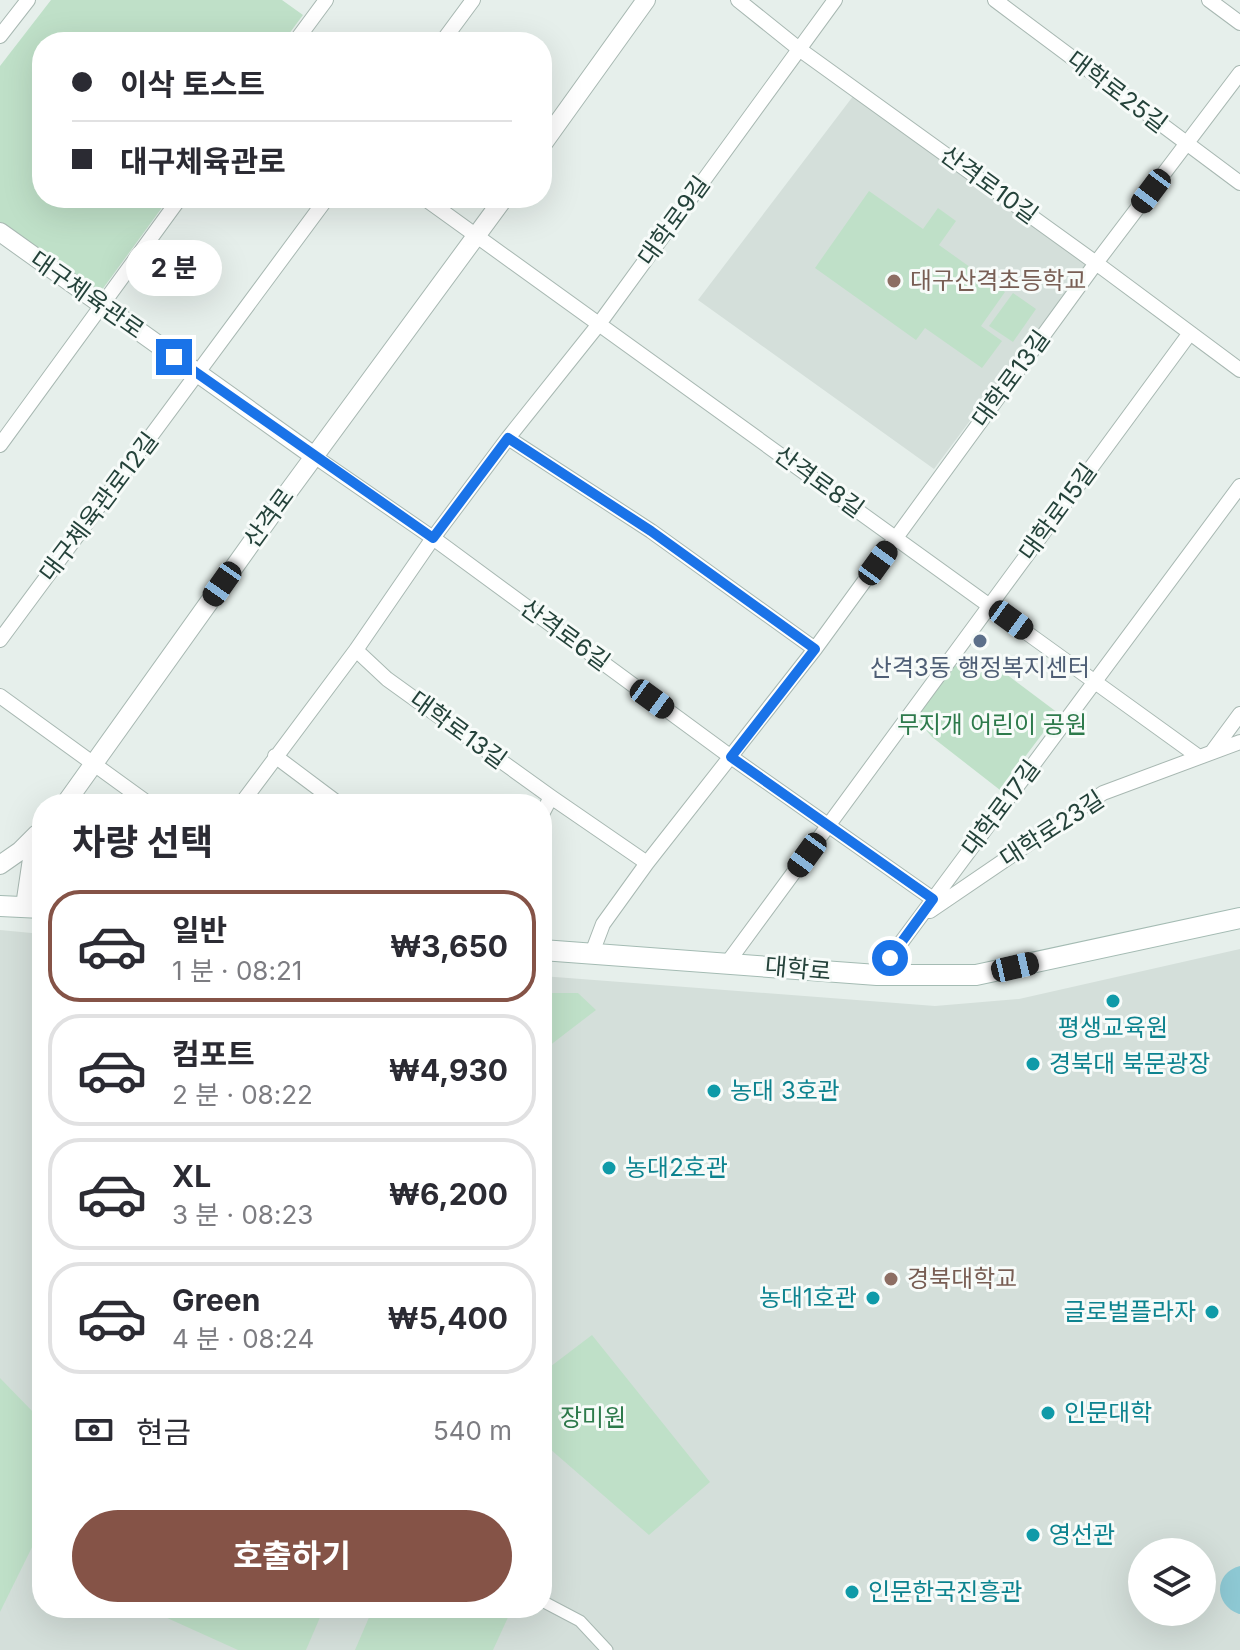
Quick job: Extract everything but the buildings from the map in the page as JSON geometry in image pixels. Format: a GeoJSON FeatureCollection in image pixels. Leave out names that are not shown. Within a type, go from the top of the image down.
{"type":"FeatureCollection","features":[{"type":"Feature","properties":{"kind":"main road"},"geometry":{"type":"LineString","coordinates":[[0,906],[32,907]]}},
{"type":"Feature","properties":{"kind":"main road","name":"대학로"},"geometry":{"type":"LineString","coordinates":[[552,951],[877,975],[976,975],[1240,918]]}},
{"type":"Feature","properties":{"kind":"street"},"geometry":{"type":"LineString","coordinates":[[0,36],[28,0]]}},
{"type":"Feature","properties":{"kind":"street"},"geometry":{"type":"LineString","coordinates":[[302,32],[326,0]]}},
{"type":"Feature","properties":{"kind":"street"},"geometry":{"type":"LineString","coordinates":[[449,32],[473,0]]}},
{"type":"Feature","properties":{"kind":"street"},"geometry":{"type":"LineString","coordinates":[[552,131],[646,0]]}},
{"type":"Feature","properties":{"kind":"street","name":"산격로10길"},"geometry":{"type":"LineString","coordinates":[[738,0],[799,49],[1240,370]]}},
{"type":"Feature","properties":{"kind":"street","name":"대학로9길"},"geometry":{"type":"LineString","coordinates":[[248,794],[356,650],[433,538],[599,324],[835,0]]}},
{"type":"Feature","properties":{"kind":"street","name":"대학로25길"},"geometry":{"type":"LineString","coordinates":[[995,0],[1240,183]]}},
{"type":"Feature","properties":{"kind":"street"},"geometry":{"type":"LineString","coordinates":[[1209,0],[1240,23]]}},
{"type":"Feature","properties":{"kind":"street","name":"대학로13길"},"geometry":{"type":"LineString","coordinates":[[592,953],[603,924],[647,863],[815,649],[1096,263],[1240,73]]}},
{"type":"Feature","properties":{"kind":"street"},"geometry":{"type":"LineString","coordinates":[[0,445],[173,208]]}},
{"type":"Feature","properties":{"kind":"street","name":"대구체육관로12길"},"geometry":{"type":"LineString","coordinates":[[0,640],[320,208]]}},
{"type":"Feature","properties":{"kind":"street"},"geometry":{"type":"LineString","coordinates":[[437,208],[476,237]]}},
{"type":"Feature","properties":{"kind":"street","name":"산격로"},"geometry":{"type":"LineString","coordinates":[[72,794],[314,456],[497,208]]}},
{"type":"Feature","properties":{"kind":"street","name":"산격로8길"},"geometry":{"type":"LineString","coordinates":[[476,237],[1095,681],[1205,755]]}},
{"type":"Feature","properties":{"kind":"street","name":"대구체육관로"},"geometry":{"type":"LineString","coordinates":[[5,241],[314,456]]}},
{"type":"Feature","properties":{"kind":"street","name":"대학로15길"},"geometry":{"type":"LineString","coordinates":[[728,962],[1190,333]]}},
{"type":"Feature","properties":{"kind":"street"},"geometry":{"type":"LineString","coordinates":[[508,438],[642,526],[815,649]]}},
{"type":"Feature","properties":{"kind":"street","name":"산격로6길"},"geometry":{"type":"LineString","coordinates":[[314,456],[433,538],[731,757],[933,899]]}},
{"type":"Feature","properties":{"kind":"street","name":"대학로17길"},"geometry":{"type":"LineString","coordinates":[[877,975],[1240,486]]}},
{"type":"Feature","properties":{"kind":"street","name":"대학로13길"},"geometry":{"type":"LineString","coordinates":[[356,650],[387,679],[547,794]]}},
{"type":"Feature","properties":{"kind":"street"},"geometry":{"type":"LineString","coordinates":[[0,696],[136,794]]}},
{"type":"Feature","properties":{"kind":"street"},"geometry":{"type":"LineString","coordinates":[[1205,755],[1240,714]]}},
{"type":"Feature","properties":{"kind":"street","name":"대학로23길"},"geometry":{"type":"LineString","coordinates":[[919,918],[1103,793],[1240,742]]}},
{"type":"Feature","properties":{"kind":"street"},"geometry":{"type":"LineString","coordinates":[[275,756],[326,794]]}},
{"type":"Feature","properties":{"kind":"street","name":"대학로13길"},"geometry":{"type":"LineString","coordinates":[[552,798],[647,863]]}},
{"type":"Feature","properties":{"kind":"street"},"geometry":{"type":"LineString","coordinates":[[0,865],[32,839]]}},
{"type":"Feature","properties":{"kind":"street"},"geometry":{"type":"LineString","coordinates":[[552,1606],[580,1621],[607,1650]]}},
{"type":"Feature","properties":{"kind":"shaded area","name":"대구산격초등학교"},"geometry":{"type":"Polygon","coordinates":[[[857,91],[1089,261],[934,469],[698,300],[857,91]]]}},
{"type":"Feature","properties":{"kind":"shaded area","name":"경북대학교"},"geometry":{"type":"Polygon","coordinates":[[[0,930],[32,933],[32,1618],[552,1618],[552,977],[935,1006],[1019,999],[1240,949],[1240,1650],[0,1650],[0,930]]]}},
{"type":"Feature","properties":{"kind":"green space"},"geometry":{"type":"Polygon","coordinates":[[[51,0],[282,0],[303,15],[290,32],[32,32],[32,208],[162,208],[99,294],[0,222],[0,66],[51,0]]]}},
{"type":"Feature","properties":{"kind":"green space"},"geometry":{"type":"Polygon","coordinates":[[[869,191],[923,229],[938,208],[956,221],[939,245],[1005,292],[981,326],[1002,341],[982,368],[925,328],[916,340],[815,268],[869,191]]]}},
{"type":"Feature","properties":{"kind":"green space"},"geometry":{"type":"Polygon","coordinates":[[[1013,293],[1036,309],[1013,342],[989,326],[1013,293]]]}},
{"type":"Feature","properties":{"kind":"green space","name":"무지개 어린이 공원"},"geometry":{"type":"Polygon","coordinates":[[[990,662],[1058,713],[1000,790],[932,737],[914,716],[952,663],[975,680],[990,662]]]}},
{"type":"Feature","properties":{"kind":"green space"},"geometry":{"type":"Polygon","coordinates":[[[552,993],[578,993],[596,1010],[552,1044],[552,993]]]}},
{"type":"Feature","properties":{"kind":"green space","name":"장미원"},"geometry":{"type":"Polygon","coordinates":[[[592,1335],[710,1482],[649,1535],[552,1451],[552,1365],[592,1335]]]}},
{"type":"Feature","properties":{"kind":"green space"},"geometry":{"type":"Polygon","coordinates":[[[0,1378],[32,1411],[32,1547],[0,1612],[0,1378]]]}},
{"type":"Feature","properties":{"kind":"green space"},"geometry":{"type":"Polygon","coordinates":[[[167,1618],[320,1618],[306,1650],[238,1650],[167,1618]]]}},
{"type":"Feature","properties":{"kind":"green space"},"geometry":{"type":"Polygon","coordinates":[[[369,1618],[508,1618],[493,1650],[355,1650],[369,1618]]]}},
{"type":"Feature","properties":{"kind":"water"},"geometry":{"type":"Polygon","coordinates":[[[1240,1566],[1239,1614],[1225,1604],[1220,1589],[1225,1575],[1240,1566]]]}},
{"type":"Feature","properties":{"kind":"place","name":"대구산격초등학교"},"geometry":{"type":"Point","coordinates":[894,281]}},
{"type":"Feature","properties":{"kind":"place","name":"산격3동 행정복지센터"},"geometry":{"type":"Point","coordinates":[980,641]}},
{"type":"Feature","properties":{"kind":"place","name":"평생교육원"},"geometry":{"type":"Point","coordinates":[1113,1001]}},
{"type":"Feature","properties":{"kind":"place","name":"경북대 북문광장"},"geometry":{"type":"Point","coordinates":[1033,1064]}},
{"type":"Feature","properties":{"kind":"place","name":"농대 3호관"},"geometry":{"type":"Point","coordinates":[714,1091]}},
{"type":"Feature","properties":{"kind":"place","name":"농대2호관"},"geometry":{"type":"Point","coordinates":[609,1168]}},
{"type":"Feature","properties":{"kind":"place","name":"경북대학교"},"geometry":{"type":"Point","coordinates":[891,1279]}},
{"type":"Feature","properties":{"kind":"place","name":"농대1호관"},"geometry":{"type":"Point","coordinates":[873,1298]}},
{"type":"Feature","properties":{"kind":"place","name":"글로벌플라자"},"geometry":{"type":"Point","coordinates":[1212,1312]}},
{"type":"Feature","properties":{"kind":"place","name":"인문대학"},"geometry":{"type":"Point","coordinates":[1048,1413]}},
{"type":"Feature","properties":{"kind":"place","name":"영선관"},"geometry":{"type":"Point","coordinates":[1033,1535]}},
{"type":"Feature","properties":{"kind":"place","name":"인문한국진흥관"},"geometry":{"type":"Point","coordinates":[852,1592]}},
{"type":"Feature","properties":{"kind":"route"},"geometry":{"type":"LineString","coordinates":[[174,357],[433,538],[508,438],[651,531],[815,649],[731,757],[933,899],[890,958]]}}]}
